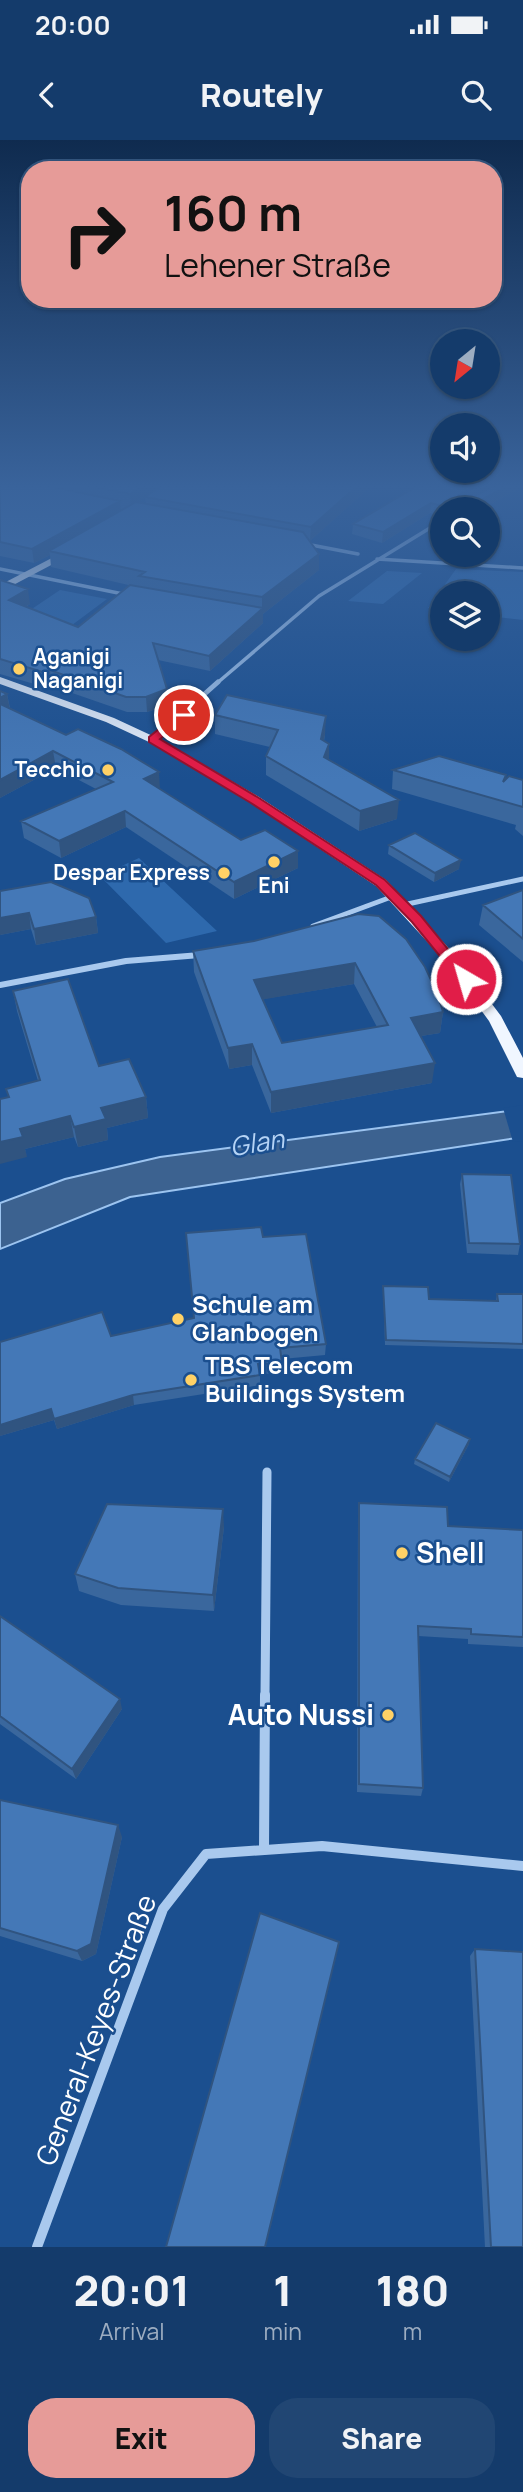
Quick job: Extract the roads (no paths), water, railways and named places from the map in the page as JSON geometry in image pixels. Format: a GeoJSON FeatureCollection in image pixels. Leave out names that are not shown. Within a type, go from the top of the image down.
{"type":"FeatureCollection","features":[{"type":"Feature","properties":{"kind":"main road"},"geometry":{"type":"LineString","coordinates":[[0,680],[110,720],[153,740],[351,862],[399,901],[450,958],[496,1020],[523,1073]]}},
{"type":"Feature","properties":{"kind":"street"},"geometry":{"type":"LineString","coordinates":[[73,584],[133,596]]}},
{"type":"Feature","properties":{"kind":"street"},"geometry":{"type":"LineString","coordinates":[[153,740],[211,691],[282,623],[335,584]]}},
{"type":"Feature","properties":{"kind":"street"},"geometry":{"type":"LineString","coordinates":[[307,928],[399,901],[523,879]]}},
{"type":"Feature","properties":{"kind":"street"},"geometry":{"type":"LineString","coordinates":[[0,985],[126,961],[168,960],[205,954]]}},
{"type":"Feature","properties":{"kind":"street"},"geometry":{"type":"LineString","coordinates":[[264,1850],[267,1472]]}},
{"type":"Feature","properties":{"kind":"street","name":"General-Keyes-Straße"},"geometry":{"type":"LineString","coordinates":[[37,2247],[163,1909],[206,1854],[322,1846],[523,1866]]}},
{"type":"Feature","properties":{"kind":"place","name":"Aganigi Naganigi"},"geometry":{"type":"Point","coordinates":[19,669]}},
{"type":"Feature","properties":{"kind":"place","name":"Tecchio"},"geometry":{"type":"Point","coordinates":[108,770]}},
{"type":"Feature","properties":{"kind":"place","name":"Eni"},"geometry":{"type":"Point","coordinates":[274,862]}},
{"type":"Feature","properties":{"kind":"place","name":"Despar Express"},"geometry":{"type":"Point","coordinates":[224,873]}},
{"type":"Feature","properties":{"kind":"place","name":"Schule am Glanbogen"},"geometry":{"type":"Point","coordinates":[178,1319]}},
{"type":"Feature","properties":{"kind":"place","name":"TBS Telecom Buildings System"},"geometry":{"type":"Point","coordinates":[191,1380]}},
{"type":"Feature","properties":{"kind":"place","name":"Shell"},"geometry":{"type":"Point","coordinates":[402,1553]}},
{"type":"Feature","properties":{"kind":"place","name":"Auto Nussi"},"geometry":{"type":"Point","coordinates":[388,1715]}},
{"type":"Feature","properties":{"kind":"water label","name":"Glan"},"geometry":{"type":"Point","coordinates":[257,1143]}}]}
